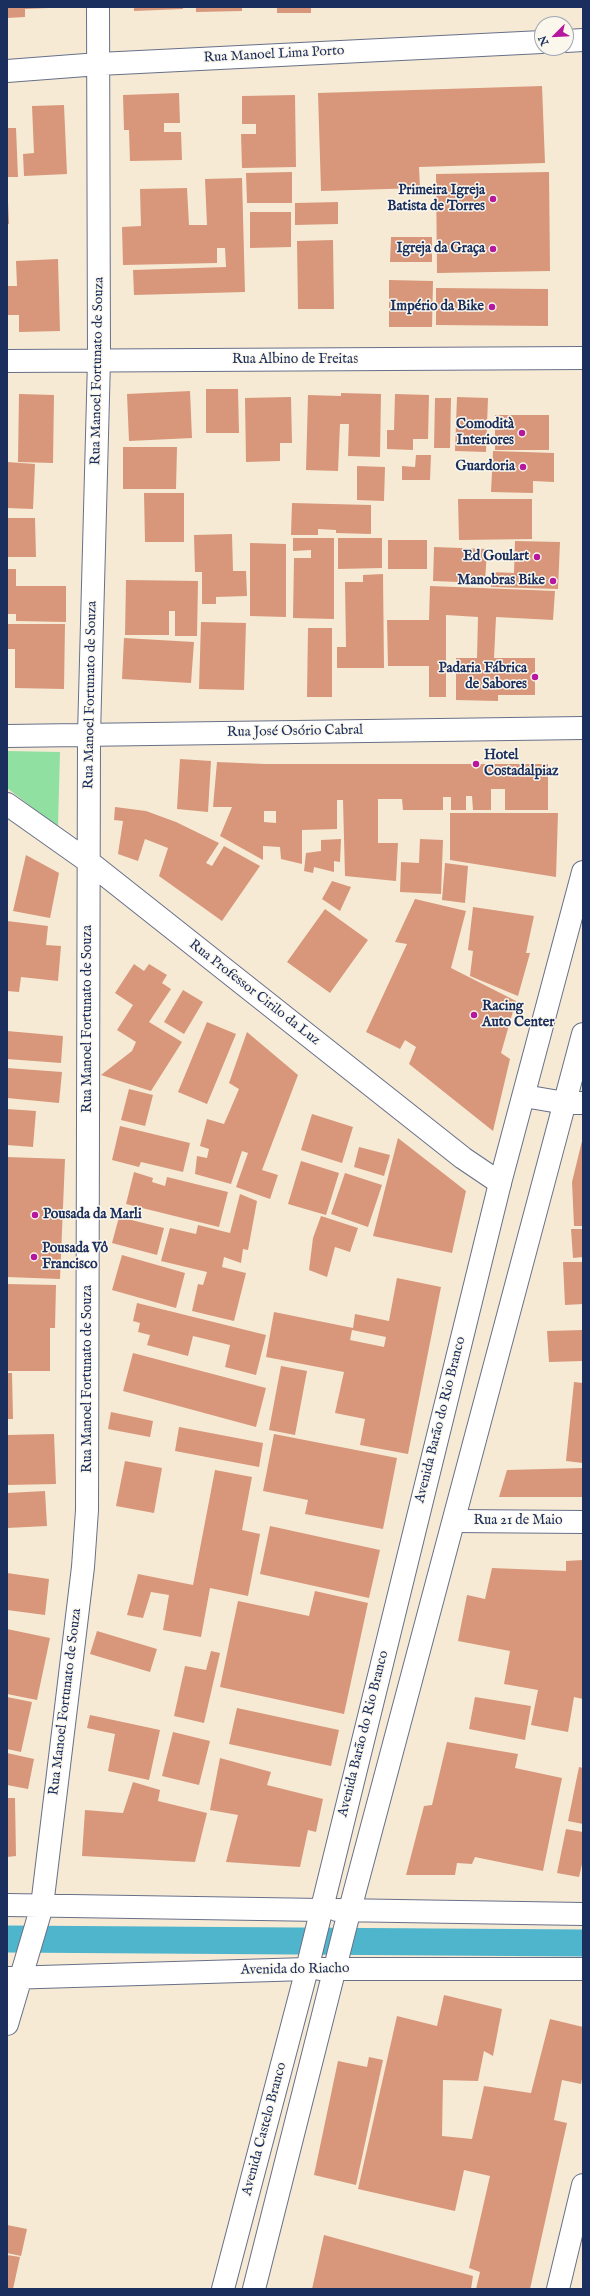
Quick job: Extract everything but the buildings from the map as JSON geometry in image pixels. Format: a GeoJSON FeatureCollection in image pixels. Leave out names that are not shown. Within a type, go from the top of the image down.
{"type":"FeatureCollection","features":[{"type":"Feature","properties":{"kind":"street","name":"Rua Manoel Fortunato de Souza"},"geometry":{"type":"LineString","coordinates":[[7,2024],[13,1978],[42,1906],[83,1567],[87,1510],[89,735],[100,360],[98,7]]}},
{"type":"Feature","properties":{"kind":"street","name":"Rua Manoel Lima Porto"},"geometry":{"type":"LineString","coordinates":[[7,71],[99,64],[534,42]]}},
{"type":"Feature","properties":{"kind":"street","name":"Rua Albino de Freitas"},"geometry":{"type":"LineString","coordinates":[[7,361],[583,358]]}},
{"type":"Feature","properties":{"kind":"street","name":"Rua José Osório Cabral"},"geometry":{"type":"LineString","coordinates":[[7,736],[583,728]]}},
{"type":"Feature","properties":{"kind":"street","name":"Rua Professor Cirilo da Luz"},"geometry":{"type":"LineString","coordinates":[[7,804],[89,862],[456,1153],[500,1183]]}},
{"type":"Feature","properties":{"kind":"street","name":"Avenida Barão do Rio Branco"},"geometry":{"type":"LineString","coordinates":[[309,1962],[500,1183],[583,872]]}},
{"type":"Feature","properties":{"kind":"street"},"geometry":{"type":"LineString","coordinates":[[336,1962],[454,1521],[574,1103],[583,1034]]}},
{"type":"Feature","properties":{"kind":"street"},"geometry":{"type":"LineString","coordinates":[[524,1096],[574,1103]]}},
{"type":"Feature","properties":{"kind":"street","name":"Rua 21 de Maio"},"geometry":{"type":"LineString","coordinates":[[454,1521],[583,1522]]}},
{"type":"Feature","properties":{"kind":"street"},"geometry":{"type":"LineString","coordinates":[[7,1905],[347,1919],[583,1914]]}},
{"type":"Feature","properties":{"kind":"street","name":"Avenida do Riacho"},"geometry":{"type":"LineString","coordinates":[[13,1978],[309,1962],[583,1969]]}},
{"type":"Feature","properties":{"kind":"street","name":"Avenida Castelo Branco"},"geometry":{"type":"LineString","coordinates":[[223,2289],[309,1962]]}},
{"type":"Feature","properties":{"kind":"street","name":"Avenida Castelo Branco"},"geometry":{"type":"LineString","coordinates":[[254,2289],[336,1962]]}},
{"type":"Feature","properties":{"kind":"street"},"geometry":{"type":"LineString","coordinates":[[558,2289],[583,2186]]}},
{"type":"Feature","properties":{"kind":"green space"},"geometry":{"type":"Polygon","coordinates":[[[7,751],[60,752],[58,827],[7,788],[7,751]]]}},
{"type":"Feature","properties":{"kind":"waterway"},"geometry":{"type":"LineString","coordinates":[[7,1939],[583,1943]]}},
{"type":"Feature","properties":{"kind":"place","name":"Primeira Igreja Batista de Torres"},"geometry":{"type":"Point","coordinates":[493,199]}},
{"type":"Feature","properties":{"kind":"place","name":"Igreja da Graça"},"geometry":{"type":"Point","coordinates":[493,249]}},
{"type":"Feature","properties":{"kind":"place","name":"Império da Bike"},"geometry":{"type":"Point","coordinates":[492,307]}},
{"type":"Feature","properties":{"kind":"place","name":"Comodità Interiores"},"geometry":{"type":"Point","coordinates":[522,433]}},
{"type":"Feature","properties":{"kind":"place","name":"Guardoria"},"geometry":{"type":"Point","coordinates":[523,467]}},
{"type":"Feature","properties":{"kind":"place","name":"Ed Goulart"},"geometry":{"type":"Point","coordinates":[537,557]}},
{"type":"Feature","properties":{"kind":"place","name":"Manobras Bike"},"geometry":{"type":"Point","coordinates":[553,581]}},
{"type":"Feature","properties":{"kind":"place","name":"Padaria Fábrica de Sabores"},"geometry":{"type":"Point","coordinates":[535,677]}},
{"type":"Feature","properties":{"kind":"place","name":"Hotel Costadalpiaz"},"geometry":{"type":"Point","coordinates":[476,764]}},
{"type":"Feature","properties":{"kind":"place","name":"Racing Auto Center"},"geometry":{"type":"Point","coordinates":[474,1015]}},
{"type":"Feature","properties":{"kind":"place","name":"Pousada da Marli"},"geometry":{"type":"Point","coordinates":[35,1215]}},
{"type":"Feature","properties":{"kind":"place","name":"Pousada Vô Francisco"},"geometry":{"type":"Point","coordinates":[34,1257]}}]}
